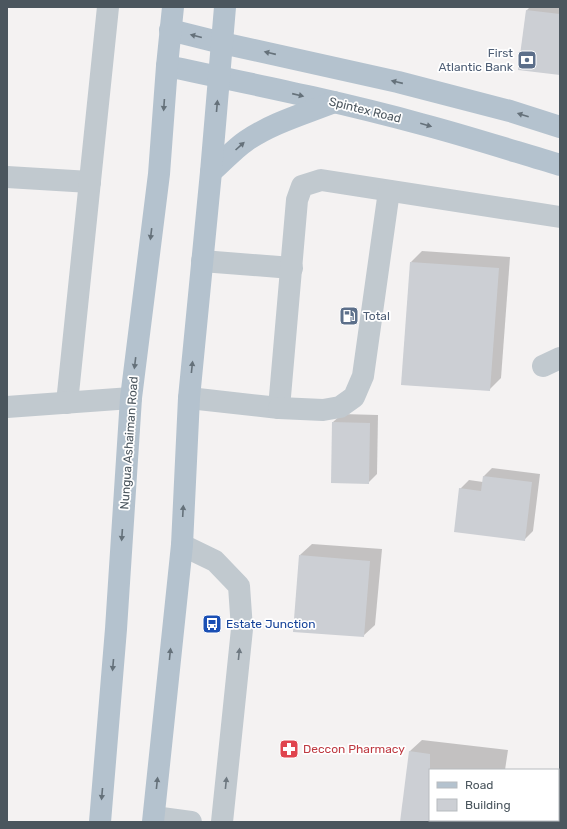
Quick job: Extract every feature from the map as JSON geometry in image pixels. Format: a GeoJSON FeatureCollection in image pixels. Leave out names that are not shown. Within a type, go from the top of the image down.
{"type":"FeatureCollection","features":[{"type":"Feature","properties":{"kind":"main road","name":"Nungua Ashaiman Road"},"geometry":{"type":"LineString","coordinates":[[100,822],[116,629],[131,398],[159,174],[173,7]]}},
{"type":"Feature","properties":{"kind":"main road"},"geometry":{"type":"LineString","coordinates":[[153,820],[182,545],[189,398],[225,7]]}},
{"type":"Feature","properties":{"kind":"main road"},"geometry":{"type":"LineString","coordinates":[[170,30],[398,82],[510,111],[560,127]]}},
{"type":"Feature","properties":{"kind":"main road","name":"Spintex Road"},"geometry":{"type":"LineString","coordinates":[[167,66],[334,102],[479,140],[560,165]]}},
{"type":"Feature","properties":{"kind":"main road"},"geometry":{"type":"LineString","coordinates":[[211,172],[245,142],[264,130],[334,102]]}},
{"type":"Feature","properties":{"kind":"street"},"geometry":{"type":"LineString","coordinates":[[67,403],[108,7]]}},
{"type":"Feature","properties":{"kind":"street"},"geometry":{"type":"LineString","coordinates":[[7,178],[90,182]]}},
{"type":"Feature","properties":{"kind":"street"},"geometry":{"type":"LineString","coordinates":[[279,408],[297,200],[302,186],[321,180],[560,217]]}},
{"type":"Feature","properties":{"kind":"street"},"geometry":{"type":"LineString","coordinates":[[189,398],[279,408],[323,410],[340,408],[354,397],[364,376],[389,190]]}},
{"type":"Feature","properties":{"kind":"street"},"geometry":{"type":"LineString","coordinates":[[202,261],[292,268]]}},
{"type":"Feature","properties":{"kind":"street"},"geometry":{"type":"LineString","coordinates":[[7,407],[131,398]]}},
{"type":"Feature","properties":{"kind":"street"},"geometry":{"type":"LineString","coordinates":[[182,545],[215,561],[239,586],[242,628],[222,822]]}},
{"type":"Feature","properties":{"kind":"street"},"geometry":{"type":"LineString","coordinates":[[153,820],[191,822]]}},
{"type":"Feature","properties":{"kind":"building"},"geometry":{"type":"Polygon","coordinates":[[[526,10],[560,14],[560,75],[518,70],[526,10]]]}},
{"type":"Feature","properties":{"kind":"building"},"geometry":{"type":"Polygon","coordinates":[[[410,262],[499,268],[490,391],[401,385],[410,262]]]}},
{"type":"Feature","properties":{"kind":"building"},"geometry":{"type":"Polygon","coordinates":[[[332,422],[370,423],[369,484],[331,483],[332,422]]]}},
{"type":"Feature","properties":{"kind":"building"},"geometry":{"type":"Polygon","coordinates":[[[483,476],[532,482],[525,541],[454,532],[459,488],[481,491],[483,476]]]}},
{"type":"Feature","properties":{"kind":"building"},"geometry":{"type":"Polygon","coordinates":[[[299,555],[370,561],[364,637],[293,632],[299,555]]]}},
{"type":"Feature","properties":{"kind":"building"},"geometry":{"type":"Polygon","coordinates":[[[409,751],[430,754],[430,822],[400,822],[409,751]]]}},
{"type":"Feature","properties":{"kind":"place","name":"First Atlantic Bank"},"geometry":{"type":"Point","coordinates":[527,60]}},
{"type":"Feature","properties":{"kind":"place","name":"Total"},"geometry":{"type":"Point","coordinates":[349,316]}},
{"type":"Feature","properties":{"kind":"place","name":"Estate Junction"},"geometry":{"type":"Point","coordinates":[212,624]}},
{"type":"Feature","properties":{"kind":"place","name":"Deccon Pharmacy"},"geometry":{"type":"Point","coordinates":[289,749]}}]}
